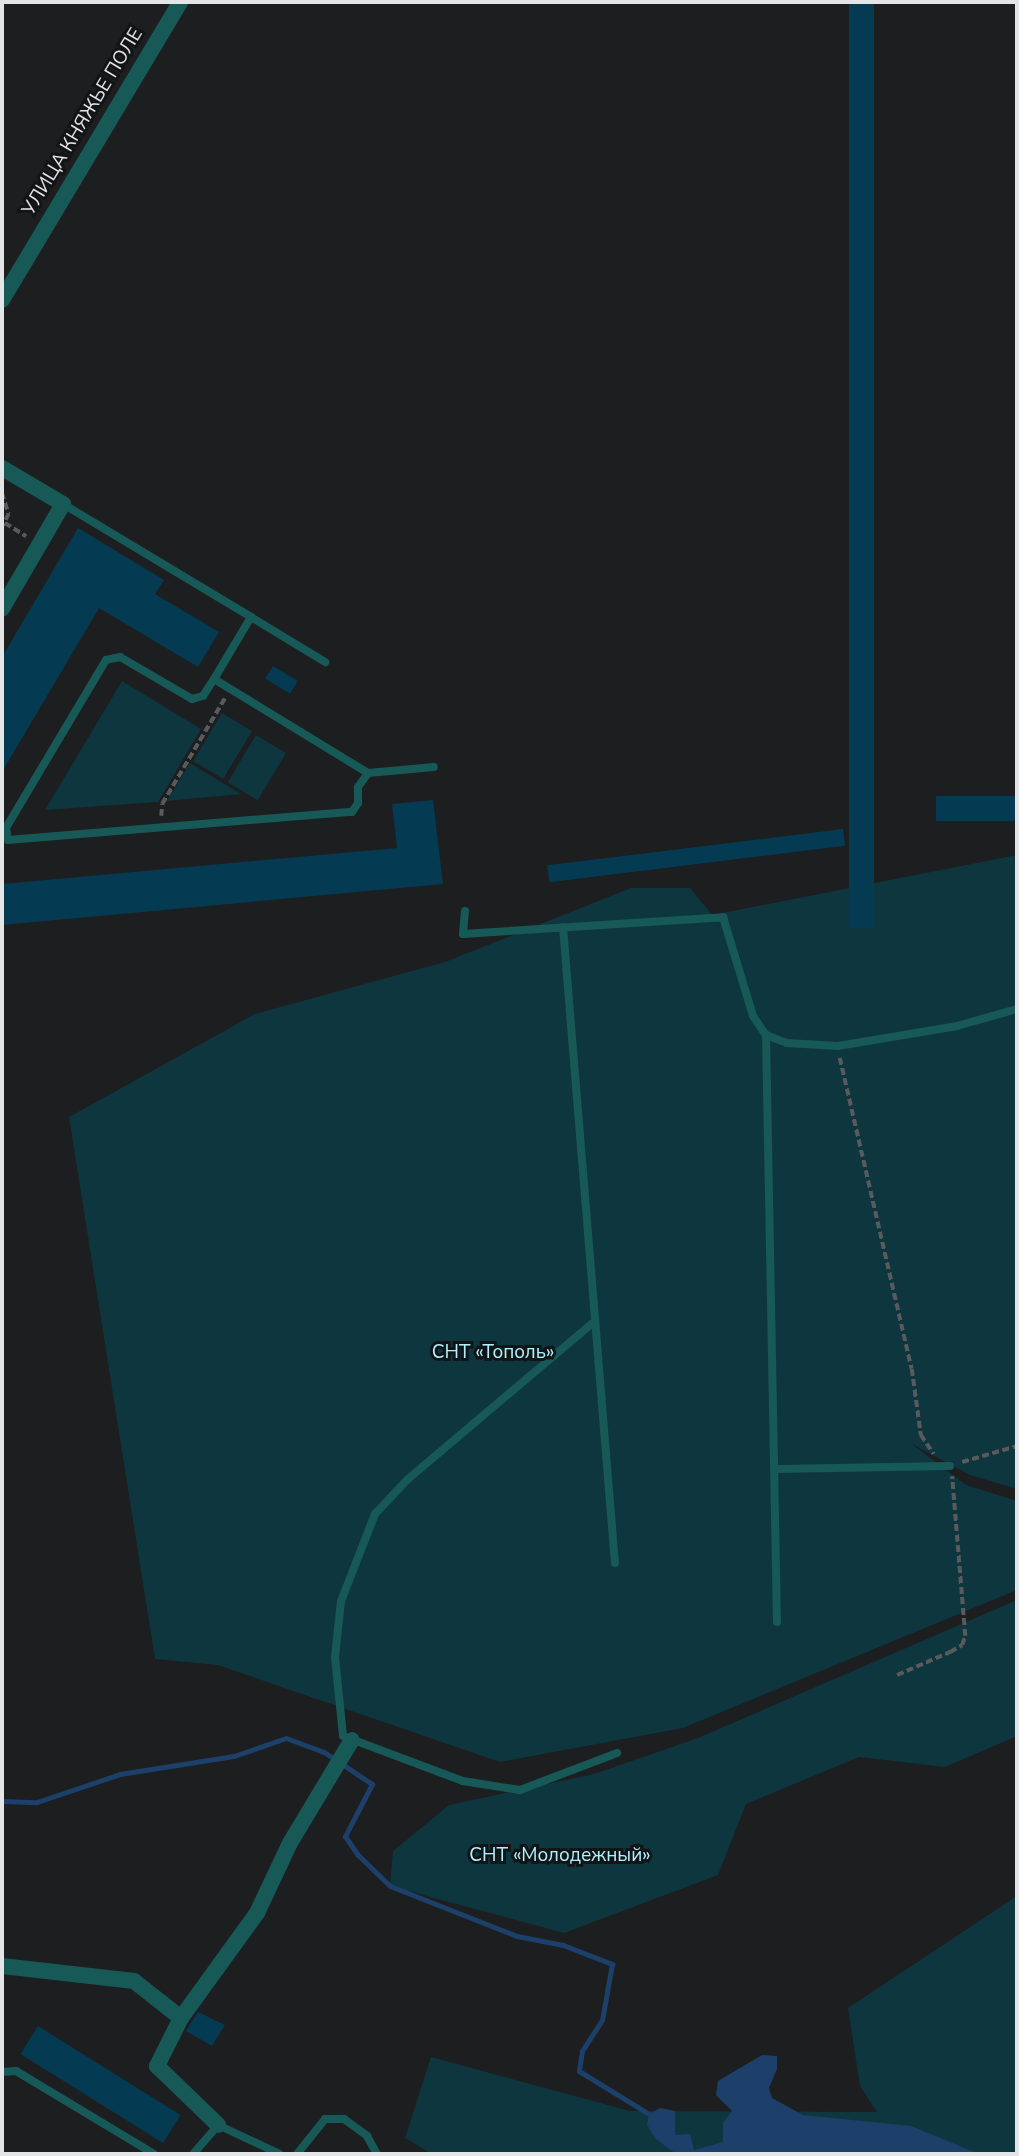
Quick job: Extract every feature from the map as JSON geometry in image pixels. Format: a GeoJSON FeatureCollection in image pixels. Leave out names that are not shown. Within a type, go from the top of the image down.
{"type":"FeatureCollection","features":[{"type":"Feature","properties":{"kind":"street","name":"УЛИЦА КНЯЖЬЕ ПОЛЕ"},"geometry":{"type":"LineString","coordinates":[[2,300],[180,2]]}},
{"type":"Feature","properties":{"kind":"street"},"geometry":{"type":"LineString","coordinates":[[2,468],[62,504],[2,609]]}},
{"type":"Feature","properties":{"kind":"street"},"geometry":{"type":"LineString","coordinates":[[218,2125],[157,2066],[181,2018],[257,1913],[290,1843],[337,1770],[349,1745]]}},
{"type":"Feature","properties":{"kind":"street"},"geometry":{"type":"LineString","coordinates":[[2,1966],[134,1981],[181,2018]]}},
{"type":"Feature","properties":{"kind":"lane"},"geometry":{"type":"LineString","coordinates":[[62,504],[325,662]]}},
{"type":"Feature","properties":{"kind":"lane"},"geometry":{"type":"LineString","coordinates":[[251,617],[203,696],[192,699],[120,657],[106,660],[5,835],[13,842],[352,812],[358,803],[360,783],[368,773]]}},
{"type":"Feature","properties":{"kind":"lane"},"geometry":{"type":"LineString","coordinates":[[214,679],[368,773],[435,767]]}},
{"type":"Feature","properties":{"kind":"lane"},"geometry":{"type":"LineString","coordinates":[[465,911],[463,934],[723,917],[753,1016],[765,1035],[777,1469],[777,1622]]}},
{"type":"Feature","properties":{"kind":"lane"},"geometry":{"type":"LineString","coordinates":[[563,927],[615,1563]]}},
{"type":"Feature","properties":{"kind":"lane"},"geometry":{"type":"LineString","coordinates":[[765,1035],[787,1043],[838,1046],[957,1026],[1017,1009]]}},
{"type":"Feature","properties":{"kind":"lane"},"geometry":{"type":"LineString","coordinates":[[595,1321],[407,1480],[375,1514],[341,1601],[335,1657],[343,1736],[349,1745],[463,1781],[520,1790],[617,1753]]}},
{"type":"Feature","properties":{"kind":"lane"},"geometry":{"type":"LineString","coordinates":[[777,1469],[950,1466]]}},
{"type":"Feature","properties":{"kind":"lane"},"geometry":{"type":"LineString","coordinates":[[2,2072],[16,2071],[154,2154]]}},
{"type":"Feature","properties":{"kind":"lane"},"geometry":{"type":"LineString","coordinates":[[297,2154],[325,2119],[344,2119],[367,2136],[377,2154]]}},
{"type":"Feature","properties":{"kind":"lane"},"geometry":{"type":"LineString","coordinates":[[193,2154],[218,2125],[280,2154]]}},
{"type":"Feature","properties":{"kind":"path"},"geometry":{"type":"LineString","coordinates":[[2,492],[9,506],[2,528]]}},
{"type":"Feature","properties":{"kind":"path"},"geometry":{"type":"LineString","coordinates":[[5,523],[40,544]]}},
{"type":"Feature","properties":{"kind":"path"},"geometry":{"type":"LineString","coordinates":[[161,829],[162,804],[230,689]]}},
{"type":"Feature","properties":{"kind":"path"},"geometry":{"type":"LineString","coordinates":[[838,1046],[912,1369],[921,1435],[935,1456],[950,1466]]}},
{"type":"Feature","properties":{"kind":"path"},"geometry":{"type":"LineString","coordinates":[[950,1466],[1017,1446]]}},
{"type":"Feature","properties":{"kind":"path"},"geometry":{"type":"LineString","coordinates":[[897,1675],[950,1652],[962,1645],[965,1636],[950,1466]]}},
{"type":"Feature","properties":{"kind":"green space"},"geometry":{"type":"Polygon","coordinates":[[[122,681],[201,729],[158,802],[45,810],[122,681]]]}},
{"type":"Feature","properties":{"kind":"green space"},"geometry":{"type":"Polygon","coordinates":[[[222,713],[252,731],[223,779],[193,761],[222,713]]]}},
{"type":"Feature","properties":{"kind":"green space"},"geometry":{"type":"Polygon","coordinates":[[[256,735],[286,753],[258,800],[228,782],[256,735]]]}},
{"type":"Feature","properties":{"kind":"green space"},"geometry":{"type":"Polygon","coordinates":[[[190,763],[241,794],[167,801],[190,763]]]}},
{"type":"Feature","properties":{"kind":"green space","name":"СНТ «Тополь»"},"geometry":{"type":"Polygon","coordinates":[[[1017,855],[1017,1489],[970,1475],[912,1444],[966,1485],[1017,1501],[1017,1590],[683,1728],[500,1762],[218,1665],[155,1659],[69,1117],[255,1014],[445,962],[631,888],[690,888],[712,915],[1017,855]]]}},
{"type":"Feature","properties":{"kind":"green space","name":"СНТ «Молодежный»"},"geometry":{"type":"Polygon","coordinates":[[[1017,1600],[1017,1736],[945,1767],[859,1757],[746,1804],[718,1875],[564,1933],[390,1886],[393,1851],[449,1805],[594,1774],[698,1738],[1017,1600]]]}},
{"type":"Feature","properties":{"kind":"green space"},"geometry":{"type":"Polygon","coordinates":[[[1017,1896],[1017,2154],[432,2154],[405,2138],[431,2057],[630,2111],[877,2112],[860,2086],[848,2008],[1017,1896]]]}},
{"type":"Feature","properties":{"kind":"water"},"geometry":{"type":"Polygon","coordinates":[[[762,2055],[777,2056],[777,2069],[769,2088],[772,2098],[803,2115],[911,2126],[979,2154],[676,2154],[656,2139],[647,2125],[649,2114],[660,2108],[675,2111],[675,2135],[690,2134],[694,2150],[723,2142],[723,2123],[732,2111],[716,2095],[718,2081],[762,2055]]]}},
{"type":"Feature","properties":{"kind":"building"},"geometry":{"type":"Polygon","coordinates":[[[849,2],[874,2],[874,928],[849,928],[849,2]]]}},
{"type":"Feature","properties":{"kind":"building"},"geometry":{"type":"Polygon","coordinates":[[[78,528],[164,580],[155,594],[219,632],[198,667],[99,608],[2,772],[2,657],[78,528]]]}},
{"type":"Feature","properties":{"kind":"building"},"geometry":{"type":"Polygon","coordinates":[[[273,666],[298,681],[290,694],[265,679],[273,666]]]}},
{"type":"Feature","properties":{"kind":"building"},"geometry":{"type":"Polygon","coordinates":[[[936,796],[1017,796],[1017,821],[936,821],[936,796]]]}},
{"type":"Feature","properties":{"kind":"building"},"geometry":{"type":"Polygon","coordinates":[[[433,800],[443,884],[2,925],[2,884],[397,848],[392,804],[433,800]]]}},
{"type":"Feature","properties":{"kind":"building"},"geometry":{"type":"Polygon","coordinates":[[[843,829],[845,846],[549,882],[547,865],[843,829]]]}},
{"type":"Feature","properties":{"kind":"building"},"geometry":{"type":"Polygon","coordinates":[[[198,2012],[225,2025],[212,2046],[186,2031],[198,2012]]]}},
{"type":"Feature","properties":{"kind":"building"},"geometry":{"type":"Polygon","coordinates":[[[38,2026],[180,2115],[163,2143],[21,2054],[38,2026]]]}},
{"type":"Feature","properties":{"kind":"waterway"},"geometry":{"type":"LineString","coordinates":[[2,1801],[37,1802],[120,1774],[234,1756],[286,1738],[324,1752],[372,1784],[345,1836],[357,1854],[390,1886],[517,1936],[563,1945],[612,1964],[602,2020],[582,2051],[579,2071],[649,2114]]}}]}
